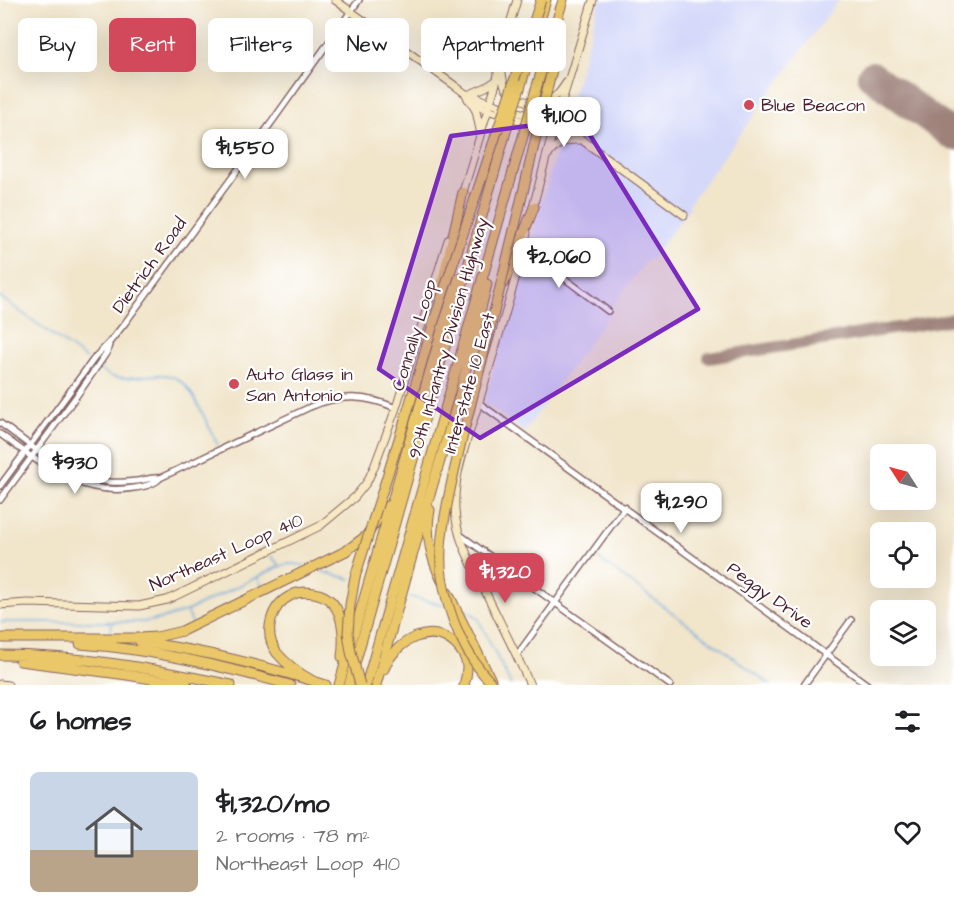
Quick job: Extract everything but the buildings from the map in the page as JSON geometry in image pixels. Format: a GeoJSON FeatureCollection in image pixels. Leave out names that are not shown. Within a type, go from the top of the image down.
{"type":"FeatureCollection","features":[{"type":"Feature","properties":{"kind":"highway","name":"Connally Loop"},"geometry":{"type":"LineString","coordinates":[[360,685],[348,633],[355,576],[434,321],[541,0]]}},
{"type":"Feature","properties":{"kind":"highway","name":"90th Infantry Division Highway"},"geometry":{"type":"LineString","coordinates":[[349,685],[507,128],[546,0]]}},
{"type":"Feature","properties":{"kind":"highway","name":"90th Infantry Division Highway"},"geometry":{"type":"LineString","coordinates":[[366,685],[563,0]]}},
{"type":"Feature","properties":{"kind":"highway"},"geometry":{"type":"LineString","coordinates":[[493,685],[464,647],[450,612],[442,575],[441,546],[454,472],[548,90],[560,11]]}},
{"type":"Feature","properties":{"kind":"highway"},"geometry":{"type":"LineString","coordinates":[[340,681],[443,325],[493,179]]}},
{"type":"Feature","properties":{"kind":"highway"},"geometry":{"type":"LineString","coordinates":[[376,685],[459,397],[508,191]]}},
{"type":"Feature","properties":{"kind":"highway"},"geometry":{"type":"LineString","coordinates":[[421,401],[424,372],[463,192]]}},
{"type":"Feature","properties":{"kind":"highway"},"geometry":{"type":"LineString","coordinates":[[459,397],[534,207]]}},
{"type":"Feature","properties":{"kind":"highway"},"geometry":{"type":"LineString","coordinates":[[440,462],[428,517],[430,549],[438,574],[493,685]]}},
{"type":"Feature","properties":{"kind":"highway"},"geometry":{"type":"LineString","coordinates":[[2,638],[149,638],[183,631],[346,551],[366,536],[389,504],[394,491]]}},
{"type":"Feature","properties":{"kind":"highway"},"geometry":{"type":"LineString","coordinates":[[313,681],[295,670],[276,652],[269,632],[269,625],[277,607],[290,595],[306,591],[320,594],[334,604],[339,612],[343,624],[344,643],[340,681]]}},
{"type":"Feature","properties":{"kind":"highway"},"geometry":{"type":"LineString","coordinates":[[376,685],[387,662],[399,647],[410,639],[431,633],[449,639],[463,653],[467,666],[464,685]]}},
{"type":"Feature","properties":{"kind":"highway"},"geometry":{"type":"LineString","coordinates":[[2,638],[94,645],[181,658],[239,670],[290,685]]}},
{"type":"Feature","properties":{"kind":"highway"},"geometry":{"type":"LineString","coordinates":[[108,638],[198,652],[273,669],[325,685]]}},
{"type":"Feature","properties":{"kind":"highway"},"geometry":{"type":"LineString","coordinates":[[0,657],[187,685]]}},
{"type":"Feature","properties":{"kind":"highway"},"geometry":{"type":"LineString","coordinates":[[0,657],[54,657],[107,662],[231,685]]}},
{"type":"Feature","properties":{"kind":"highway"},"geometry":{"type":"LineString","coordinates":[[127,675],[150,685]]}},
{"type":"Feature","properties":{"kind":"main road"},"geometry":{"type":"LineString","coordinates":[[335,0],[468,96],[489,106],[554,127],[569,129],[575,133],[578,140]]}},
{"type":"Feature","properties":{"kind":"main road"},"geometry":{"type":"LineString","coordinates":[[512,18],[517,0]]}},
{"type":"Feature","properties":{"kind":"main road","name":"Interstate 10 East"},"geometry":{"type":"LineString","coordinates":[[459,533],[455,499],[457,477],[524,248],[554,127],[593,0]]}},
{"type":"Feature","properties":{"kind":"main road"},"geometry":{"type":"LineString","coordinates":[[396,408],[498,72]]}},
{"type":"Feature","properties":{"kind":"main road"},"geometry":{"type":"LineString","coordinates":[[502,72],[504,86],[514,97],[544,104],[558,95],[570,78]]}},
{"type":"Feature","properties":{"kind":"main road"},"geometry":{"type":"LineString","coordinates":[[468,96],[497,80]]}},
{"type":"Feature","properties":{"kind":"main road"},"geometry":{"type":"LineString","coordinates":[[468,96],[476,111],[481,132]]}},
{"type":"Feature","properties":{"kind":"main road"},"geometry":{"type":"LineString","coordinates":[[564,96],[564,117],[569,129]]}},
{"type":"Feature","properties":{"kind":"main road"},"geometry":{"type":"LineString","coordinates":[[554,127],[578,140],[684,215]]}},
{"type":"Feature","properties":{"kind":"main road"},"geometry":{"type":"LineString","coordinates":[[547,156],[561,142],[578,140]]}},
{"type":"Feature","properties":{"kind":"main road","name":"Northeast Loop 410"},"geometry":{"type":"LineString","coordinates":[[0,605],[27,603],[139,606],[167,600],[320,526],[356,497],[366,482],[396,408]]}},
{"type":"Feature","properties":{"kind":"main road"},"geometry":{"type":"LineString","coordinates":[[459,533],[530,685]]}},
{"type":"Feature","properties":{"kind":"main road"},"geometry":{"type":"LineString","coordinates":[[0,684],[8,685]]}},
{"type":"Feature","properties":{"kind":"street","name":"Dietrich Road"},"geometry":{"type":"LineString","coordinates":[[0,486],[231,179],[359,0]]}},
{"type":"Feature","properties":{"kind":"street"},"geometry":{"type":"LineString","coordinates":[[524,248],[608,311]]}},
{"type":"Feature","properties":{"kind":"street","name":"Dietrich Road"},"geometry":{"type":"LineString","coordinates":[[0,500],[83,387],[106,352],[109,343]]}},
{"type":"Feature","properties":{"kind":"street"},"geometry":{"type":"LineString","coordinates":[[0,434],[45,467],[63,477],[87,486],[114,490],[156,482],[160,478],[327,400],[368,399],[396,408]]}},
{"type":"Feature","properties":{"kind":"street","name":"Peggy Drive"},"geometry":{"type":"LineString","coordinates":[[479,403],[868,685]]}},
{"type":"Feature","properties":{"kind":"street"},"geometry":{"type":"LineString","coordinates":[[0,423],[52,461],[83,477],[122,483],[160,478]]}},
{"type":"Feature","properties":{"kind":"street"},"geometry":{"type":"LineString","coordinates":[[517,655],[624,507]]}},
{"type":"Feature","properties":{"kind":"street"},"geometry":{"type":"LineString","coordinates":[[459,533],[670,685]]}},
{"type":"Feature","properties":{"kind":"street"},"geometry":{"type":"LineString","coordinates":[[804,685],[851,620]]}},
{"type":"Feature","properties":{"kind":"highlighted area"},"geometry":{"type":"Polygon","coordinates":[[[580,119],[698,309],[480,438],[379,369],[451,136],[580,119]]]}},
{"type":"Feature","properties":{"kind":"shaded area"},"geometry":{"type":"Polygon","coordinates":[[[600,0],[839,0],[688,205],[690,207],[652,259],[646,261],[607,313],[609,315],[524,432],[484,402],[600,0]]]}},
{"type":"Feature","properties":{"kind":"waterway"},"geometry":{"type":"LineString","coordinates":[[0,297],[86,359]]}},
{"type":"Feature","properties":{"kind":"waterway"},"geometry":{"type":"LineString","coordinates":[[101,370],[110,376],[122,378],[159,375],[176,378],[193,396],[218,445]]}},
{"type":"Feature","properties":{"kind":"waterway"},"geometry":{"type":"LineString","coordinates":[[271,556],[280,566]]}},
{"type":"Feature","properties":{"kind":"waterway"},"geometry":{"type":"LineString","coordinates":[[596,557],[771,685]]}},
{"type":"Feature","properties":{"kind":"waterway"},"geometry":{"type":"LineString","coordinates":[[0,622],[143,622],[155,620],[189,610],[280,566],[304,565]]}},
{"type":"Feature","properties":{"kind":"waterway"},"geometry":{"type":"LineString","coordinates":[[323,572],[351,579]]}},
{"type":"Feature","properties":{"kind":"waterway"},"geometry":{"type":"LineString","coordinates":[[257,577],[262,586]]}},
{"type":"Feature","properties":{"kind":"waterway"},"geometry":{"type":"LineString","coordinates":[[410,597],[444,605]]}},
{"type":"Feature","properties":{"kind":"waterway"},"geometry":{"type":"LineString","coordinates":[[464,609],[479,620],[511,685]]}},
{"type":"Feature","properties":{"kind":"waterway"},"geometry":{"type":"LineString","coordinates":[[187,611],[192,623]]}},
{"type":"Feature","properties":{"kind":"waterway"},"geometry":{"type":"LineString","coordinates":[[111,630],[112,622]]}},
{"type":"Feature","properties":{"kind":"taxiway"},"geometry":{"type":"LineString","coordinates":[[709,358],[954,319]]}},
{"type":"Feature","properties":{"kind":"runway"},"geometry":{"type":"LineString","coordinates":[[872,76],[954,136]]}},
{"type":"Feature","properties":{"kind":"place","name":"Blue Beacon"},"geometry":{"type":"Point","coordinates":[749,105]}},
{"type":"Feature","properties":{"kind":"place","name":"Auto Glass in San Antonio"},"geometry":{"type":"Point","coordinates":[234,384]}}]}
